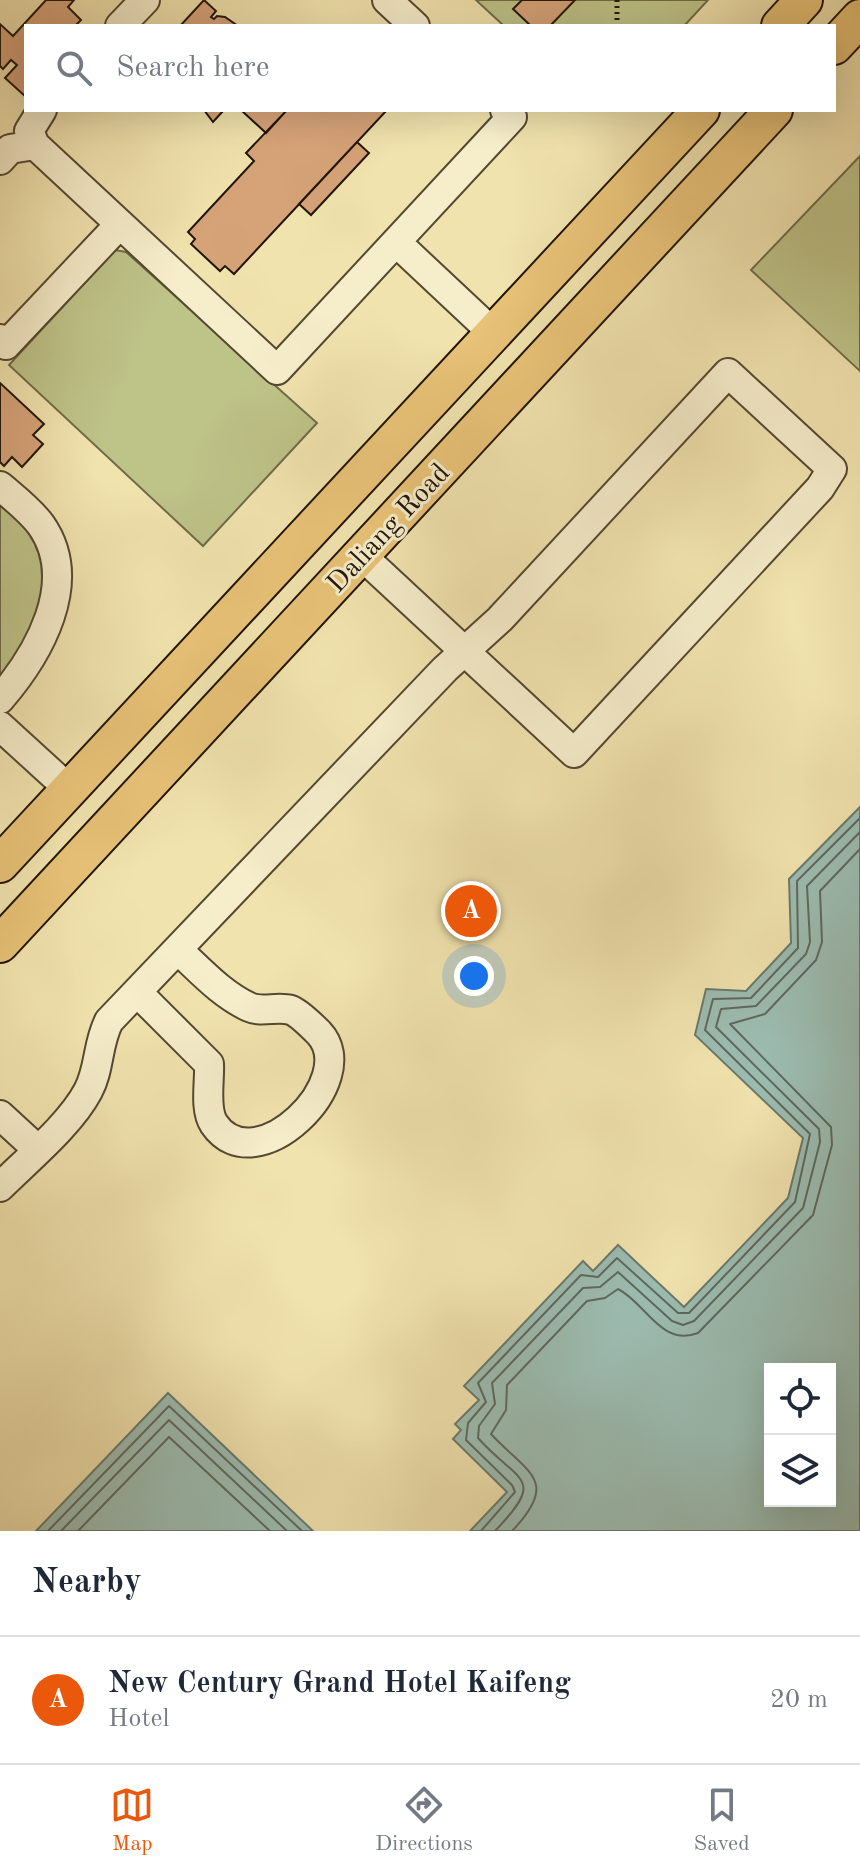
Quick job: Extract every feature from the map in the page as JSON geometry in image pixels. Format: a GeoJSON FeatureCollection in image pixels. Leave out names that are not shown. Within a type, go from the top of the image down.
{"type":"FeatureCollection","features":[{"type":"Feature","properties":{"kind":"main road"},"geometry":{"type":"LineString","coordinates":[[782,24],[804,0]]}},
{"type":"Feature","properties":{"kind":"main road"},"geometry":{"type":"LineString","coordinates":[[836,44],[860,18]]}},
{"type":"Feature","properties":{"kind":"main road","name":"Daliang Road"},"geometry":{"type":"LineString","coordinates":[[0,944],[772,112]]}},
{"type":"Feature","properties":{"kind":"main road","name":"Daliang Road"},"geometry":{"type":"LineString","coordinates":[[0,864],[493,333],[691,113]]}},
{"type":"Feature","properties":{"kind":"lane"},"geometry":{"type":"LineString","coordinates":[[122,24],[145,0]]}},
{"type":"Feature","properties":{"kind":"lane"},"geometry":{"type":"LineString","coordinates":[[387,0],[413,24]]}},
{"type":"Feature","properties":{"kind":"lane"},"geometry":{"type":"LineString","coordinates":[[41,112],[29,131],[35,145],[277,370],[512,117],[507,112]]}},
{"type":"Feature","properties":{"kind":"lane"},"geometry":{"type":"LineString","coordinates":[[0,160],[10,149],[35,145]]}},
{"type":"Feature","properties":{"kind":"lane"},"geometry":{"type":"LineString","coordinates":[[0,339],[6,345],[120,224]]}},
{"type":"Feature","properties":{"kind":"lane"},"geometry":{"type":"LineString","coordinates":[[396,242],[493,333]]}},
{"type":"Feature","properties":{"kind":"lane"},"geometry":{"type":"LineString","coordinates":[[0,1187],[86,1095],[96,1075],[99,1040],[109,1021],[465,651],[511,608],[728,373],[832,469],[820,488],[574,753],[465,651],[361,555]]}},
{"type":"Feature","properties":{"kind":"lane"},"geometry":{"type":"LineString","coordinates":[[0,486],[42,526],[51,547],[56,597],[36,649],[0,699]]}},
{"type":"Feature","properties":{"kind":"lane"},"geometry":{"type":"LineString","coordinates":[[0,726],[70,790]]}},
{"type":"Feature","properties":{"kind":"lane"},"geometry":{"type":"LineString","coordinates":[[137,992],[209,1064],[209,1110],[213,1123],[227,1137],[247,1144],[265,1140],[283,1132],[303,1115],[326,1081],[328,1046],[319,1034],[292,1010],[254,1009],[230,998],[178,950]]}},
{"type":"Feature","properties":{"kind":"lane"},"geometry":{"type":"LineString","coordinates":[[0,1115],[37,1149]]}},
{"type":"Feature","properties":{"kind":"path"},"geometry":{"type":"LineString","coordinates":[[617,0],[617,24]]}},
{"type":"Feature","properties":{"kind":"green space"},"geometry":{"type":"Polygon","coordinates":[[[476,0],[708,0],[686,24],[502,24],[476,0]]]}},
{"type":"Feature","properties":{"kind":"green space"},"geometry":{"type":"Polygon","coordinates":[[[860,156],[860,371],[751,270],[860,156]]]}},
{"type":"Feature","properties":{"kind":"green space"},"geometry":{"type":"Polygon","coordinates":[[[115,250],[126,252],[317,423],[203,546],[9,365],[115,250]]]}},
{"type":"Feature","properties":{"kind":"green space"},"geometry":{"type":"Polygon","coordinates":[[[0,499],[24,519],[49,570],[26,645],[0,678],[0,499]]]}},
{"type":"Feature","properties":{"kind":"water"},"geometry":{"type":"Polygon","coordinates":[[[860,807],[860,1531],[470,1531],[507,1492],[453,1439],[461,1430],[455,1424],[479,1400],[464,1386],[583,1261],[593,1271],[618,1245],[684,1307],[788,1198],[803,1138],[695,1035],[706,989],[746,991],[791,943],[789,879],[860,807]]]}},
{"type":"Feature","properties":{"kind":"water"},"geometry":{"type":"Polygon","coordinates":[[[168,1393],[313,1531],[36,1531],[168,1393]]]}},
{"type":"Feature","properties":{"kind":"building"},"geometry":{"type":"Polygon","coordinates":[[[46,0],[74,0],[68,7],[81,20],[77,24],[24,24],[46,0]]]}},
{"type":"Feature","properties":{"kind":"building"},"geometry":{"type":"Polygon","coordinates":[[[204,0],[216,11],[211,17],[225,17],[235,24],[182,24],[204,0]]]}},
{"type":"Feature","properties":{"kind":"building"},"geometry":{"type":"Polygon","coordinates":[[[522,0],[575,0],[552,24],[529,24],[513,9],[522,0]]]}},
{"type":"Feature","properties":{"kind":"building"},"geometry":{"type":"Polygon","coordinates":[[[0,24],[13,36],[24,24],[24,95],[5,78],[17,65],[11,60],[3,69],[0,66],[0,24]]]}},
{"type":"Feature","properties":{"kind":"building"},"geometry":{"type":"Polygon","coordinates":[[[206,112],[222,112],[213,122],[206,112]]]}},
{"type":"Feature","properties":{"kind":"building"},"geometry":{"type":"Polygon","coordinates":[[[243,112],[285,112],[266,133],[243,112]]]}},
{"type":"Feature","properties":{"kind":"building"},"geometry":{"type":"Polygon","coordinates":[[[285,112],[385,112],[234,274],[225,266],[220,271],[191,244],[195,239],[188,232],[254,161],[246,153],[285,112]]]}},
{"type":"Feature","properties":{"kind":"building"},"geometry":{"type":"Polygon","coordinates":[[[357,142],[369,153],[311,215],[299,204],[357,142]]]}},
{"type":"Feature","properties":{"kind":"building"},"geometry":{"type":"Polygon","coordinates":[[[0,383],[44,424],[33,435],[43,444],[22,467],[12,457],[4,466],[0,462],[0,383]]]}},
{"type":"Feature","properties":{"kind":"place","name":"New Century Grand Hotel Kaifeng"},"geometry":{"type":"Point","coordinates":[471,911]}}]}
